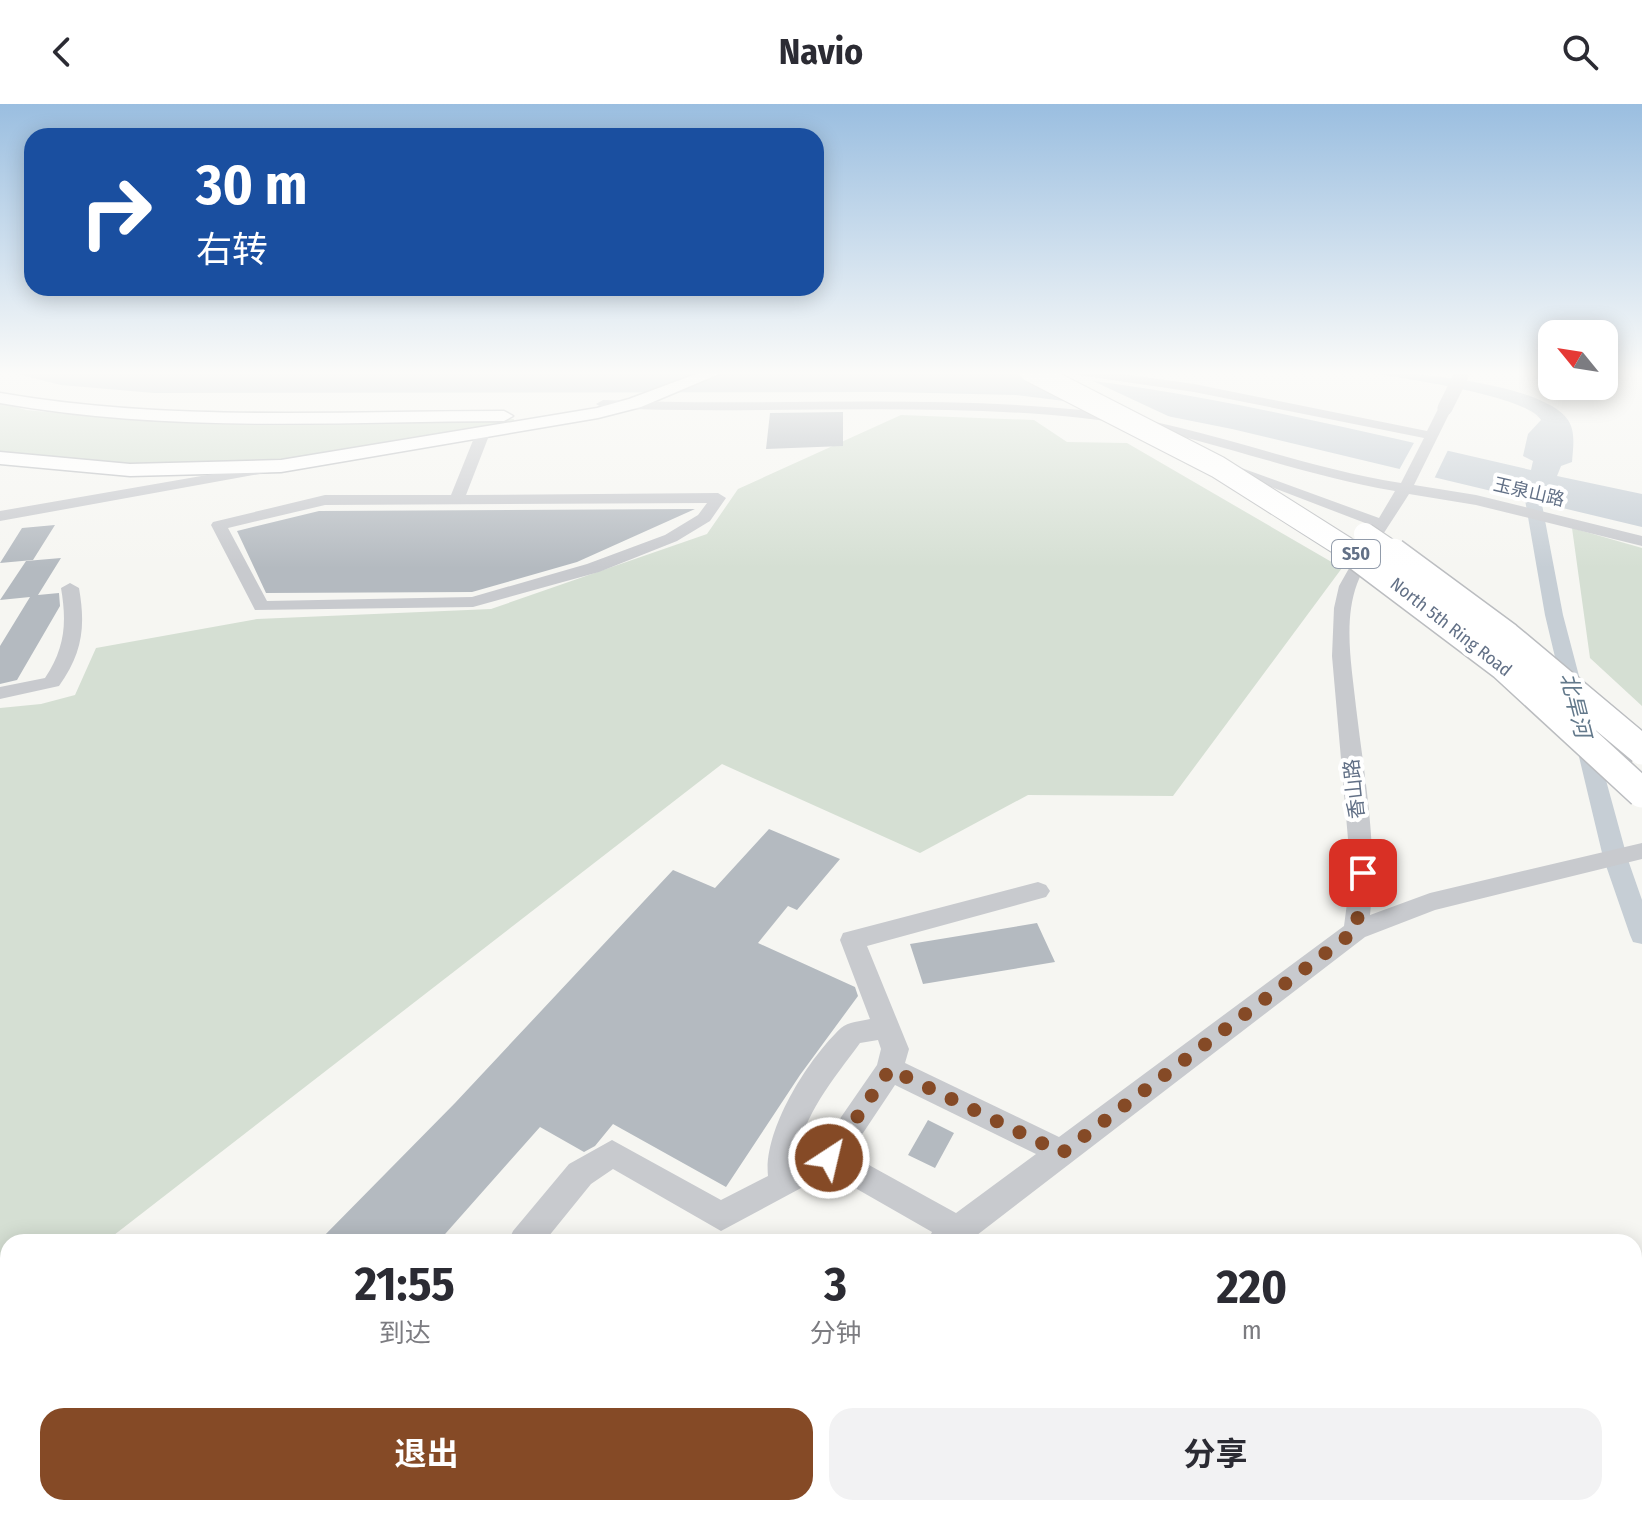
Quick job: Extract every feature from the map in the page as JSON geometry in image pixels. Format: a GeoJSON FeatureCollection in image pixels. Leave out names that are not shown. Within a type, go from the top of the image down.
{"type":"FeatureCollection","features":[{"type":"Feature","properties":{"kind":"highway","name":"North 5th Ring Road"},"geometry":{"type":"LineString","coordinates":[[1165,437],[1200,454],[1354,553],[1504,666],[1642,793]]}},
{"type":"Feature","properties":{"kind":"highway","name":"North 5th Ring Road"},"geometry":{"type":"LineString","coordinates":[[1201,437],[1338,516],[1422,572],[1547,666],[1642,750]]}},
{"type":"Feature","properties":{"kind":"main road"},"geometry":{"type":"LineString","coordinates":[[0,458],[130,470],[281,466],[459,437]]}},
{"type":"Feature","properties":{"kind":"street"},"geometry":{"type":"LineString","coordinates":[[457,499],[481,437]]}},
{"type":"Feature","properties":{"kind":"street"},"geometry":{"type":"LineString","coordinates":[[1141,437],[1381,524]]}},
{"type":"Feature","properties":{"kind":"street","name":"玉泉山路"},"geometry":{"type":"LineString","coordinates":[[1207,437],[1409,481],[1642,541]]}},
{"type":"Feature","properties":{"kind":"street"},"geometry":{"type":"LineString","coordinates":[[1417,437],[1431,440],[1432,437]]}},
{"type":"Feature","properties":{"kind":"street","name":"香山路"},"geometry":{"type":"LineString","coordinates":[[1356,930],[1363,873],[1341,624],[1348,586],[1431,440]]}},
{"type":"Feature","properties":{"kind":"street"},"geometry":{"type":"LineString","coordinates":[[0,516],[281,466]]}},
{"type":"Feature","properties":{"kind":"street"},"geometry":{"type":"LineString","coordinates":[[718,498],[704,518],[671,538],[593,568],[473,602],[261,606],[219,525],[325,500],[457,499],[718,498]]}},
{"type":"Feature","properties":{"kind":"street"},"geometry":{"type":"LineString","coordinates":[[0,693],[52,682],[71,655],[75,614],[70,588]]}},
{"type":"Feature","properties":{"kind":"street"},"geometry":{"type":"LineString","coordinates":[[953,1234],[1356,930],[1430,902],[1642,851]]}},
{"type":"Feature","properties":{"kind":"street"},"geometry":{"type":"LineString","coordinates":[[531,1234],[580,1174],[612,1153],[721,1216],[829,1158],[890,1069],[895,1049],[852,940],[1038,891]]}},
{"type":"Feature","properties":{"kind":"street"},"geometry":{"type":"LineString","coordinates":[[783,1181],[781,1171],[786,1129],[852,1034],[887,1027]]}},
{"type":"Feature","properties":{"kind":"street"},"geometry":{"type":"LineString","coordinates":[[890,1069],[1062,1153]]}},
{"type":"Feature","properties":{"kind":"street"},"geometry":{"type":"LineString","coordinates":[[829,1158],[947,1234]]}},
{"type":"Feature","properties":{"kind":"shaded area"},"geometry":{"type":"Polygon","coordinates":[[[0,437],[429,437],[268,463],[134,466],[0,454],[0,437]]]}},
{"type":"Feature","properties":{"kind":"shaded area"},"geometry":{"type":"Polygon","coordinates":[[[853,437],[1059,437],[1067,442],[1127,443],[1342,568],[1173,796],[1028,795],[920,853],[722,764],[115,1234],[0,1234],[0,708],[41,704],[75,695],[96,648],[257,619],[491,609],[707,534],[738,489],[853,437]]]}},
{"type":"Feature","properties":{"kind":"shaded area"},"geometry":{"type":"Polygon","coordinates":[[[1265,437],[1385,437],[1531,470],[1533,461],[1523,456],[1527,437],[1573,437],[1572,462],[1561,466],[1557,476],[1642,494],[1642,527],[1265,437]]]}},
{"type":"Feature","properties":{"kind":"shaded area"},"geometry":{"type":"Polygon","coordinates":[[[1572,528],[1642,548],[1642,706],[1590,658],[1572,528]]]}},
{"type":"Feature","properties":{"kind":"pier"},"geometry":{"type":"Polygon","coordinates":[[[1415,441],[1449,448],[1434,479],[1399,470],[1415,441]]]}},
{"type":"Feature","properties":{"kind":"building"},"geometry":{"type":"Polygon","coordinates":[[[767,437],[843,437],[843,446],[766,449],[767,437]]]}},
{"type":"Feature","properties":{"kind":"building"},"geometry":{"type":"Polygon","coordinates":[[[695,509],[577,562],[472,592],[266,593],[237,531],[319,511],[695,509]]]}},
{"type":"Feature","properties":{"kind":"building"},"geometry":{"type":"Polygon","coordinates":[[[55,525],[33,560],[0,563],[22,528],[55,525]]]}},
{"type":"Feature","properties":{"kind":"building"},"geometry":{"type":"Polygon","coordinates":[[[61,558],[38,595],[59,593],[60,606],[17,680],[0,684],[0,646],[30,597],[0,600],[26,561],[61,558]]]}},
{"type":"Feature","properties":{"kind":"building"},"geometry":{"type":"Polygon","coordinates":[[[769,829],[840,859],[797,910],[788,906],[758,943],[855,987],[858,996],[800,1075],[726,1187],[613,1124],[595,1146],[584,1152],[540,1127],[445,1234],[326,1234],[455,1103],[673,870],[715,888],[769,829]]]}},
{"type":"Feature","properties":{"kind":"building"},"geometry":{"type":"Polygon","coordinates":[[[1037,923],[1055,962],[923,984],[910,944],[1037,923]]]}},
{"type":"Feature","properties":{"kind":"building"},"geometry":{"type":"Polygon","coordinates":[[[928,1120],[954,1133],[935,1168],[908,1155],[928,1120]]]}},
{"type":"Feature","properties":{"kind":"waterway","name":"北旱河"},"geometry":{"type":"LineString","coordinates":[[1537,471],[1532,494],[1554,615],[1574,695]]}},
{"type":"Feature","properties":{"kind":"waterway","name":"北旱河"},"geometry":{"type":"LineString","coordinates":[[1585,740],[1615,857],[1642,935]]}},
{"type":"Feature","properties":{"kind":"route"},"geometry":{"type":"LineString","coordinates":[[829,1158],[890,1069],[1062,1153],[1356,930],[1363,873]]}}]}
